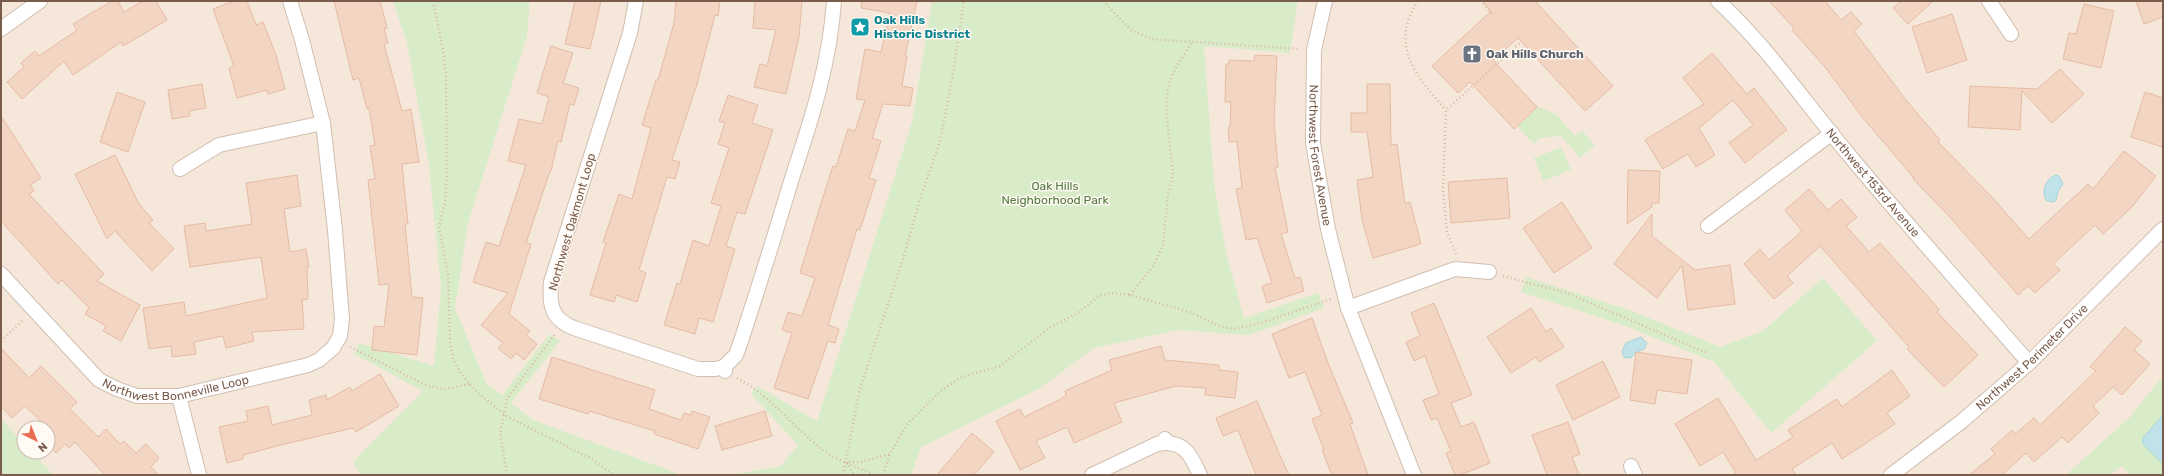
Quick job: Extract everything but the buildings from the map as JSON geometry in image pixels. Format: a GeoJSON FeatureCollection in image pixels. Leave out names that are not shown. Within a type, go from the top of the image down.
{"type":"FeatureCollection","features":[{"type":"Feature","properties":{"kind":"street"},"geometry":{"type":"LineString","coordinates":[[1,29],[40,1]]}},
{"type":"Feature","properties":{"kind":"street","name":"Northwest Bonneville Loop"},"geometry":{"type":"LineString","coordinates":[[1,274],[99,380],[117,389],[137,396],[179,396],[308,365],[328,354],[337,341],[342,319],[335,230],[322,123],[302,40],[290,1]]}},
{"type":"Feature","properties":{"kind":"street","name":"Northwest Oakmont Loop"},"geometry":{"type":"LineString","coordinates":[[562,324],[553,313],[550,296],[551,282],[630,33],[636,1]]}},
{"type":"Feature","properties":{"kind":"street"},"geometry":{"type":"LineString","coordinates":[[562,324],[698,369],[724,369],[736,355],[812,115],[831,42],[834,1]]}},
{"type":"Feature","properties":{"kind":"street","name":"Northwest Forest Avenue"},"geometry":{"type":"LineString","coordinates":[[1325,1],[1314,50],[1313,143],[1328,229],[1348,308],[1414,475]]}},
{"type":"Feature","properties":{"kind":"street","name":"Northwest 153rd Avenue"},"geometry":{"type":"LineString","coordinates":[[1718,1],[1733,14],[1782,69],[1832,133],[2029,363]]}},
{"type":"Feature","properties":{"kind":"street"},"geometry":{"type":"LineString","coordinates":[[1990,1],[2011,34]]}},
{"type":"Feature","properties":{"kind":"street"},"geometry":{"type":"LineString","coordinates":[[180,169],[219,145],[322,123]]}},
{"type":"Feature","properties":{"kind":"street"},"geometry":{"type":"LineString","coordinates":[[1708,226],[1832,133]]}},
{"type":"Feature","properties":{"kind":"street","name":"Northwest Perimeter Drive"},"geometry":{"type":"LineString","coordinates":[[1891,475],[1961,422],[2029,363],[2163,229]]}},
{"type":"Feature","properties":{"kind":"street"},"geometry":{"type":"LineString","coordinates":[[1348,308],[1455,269],[1489,272]]}},
{"type":"Feature","properties":{"kind":"street"},"geometry":{"type":"LineString","coordinates":[[179,396],[199,475]]}},
{"type":"Feature","properties":{"kind":"street"},"geometry":{"type":"LineString","coordinates":[[1092,475],[1165,441],[1184,447],[1200,475]]}},
{"type":"Feature","properties":{"kind":"path"},"geometry":{"type":"LineString","coordinates":[[433,1],[443,50],[446,89],[447,176],[445,203],[439,227],[449,287],[450,341],[453,359],[462,374],[471,384],[503,413],[528,428],[592,460],[613,475]]}},
{"type":"Feature","properties":{"kind":"path"},"geometry":{"type":"LineString","coordinates":[[842,475],[846,462],[850,433],[860,389],[903,259],[920,199],[940,142],[952,79],[964,1]]}},
{"type":"Feature","properties":{"kind":"path"},"geometry":{"type":"LineString","coordinates":[[1103,1],[1121,21],[1140,35],[1162,41],[1193,41],[1314,50]]}},
{"type":"Feature","properties":{"kind":"path"},"geometry":{"type":"LineString","coordinates":[[1418,1],[1407,27],[1405,45],[1411,65],[1422,82],[1446,110],[1442,190],[1447,232],[1463,270]]}},
{"type":"Feature","properties":{"kind":"path"},"geometry":{"type":"LineString","coordinates":[[1480,1],[1493,15]]}},
{"type":"Feature","properties":{"kind":"path"},"geometry":{"type":"LineString","coordinates":[[1130,295],[1153,266],[1163,245],[1168,194],[1173,175],[1167,119],[1167,95],[1170,78],[1193,41]]}},
{"type":"Feature","properties":{"kind":"path"},"geometry":{"type":"LineString","coordinates":[[1446,110],[1520,44]]}},
{"type":"Feature","properties":{"kind":"path"},"geometry":{"type":"LineString","coordinates":[[1489,272],[1567,293],[1707,353]]}},
{"type":"Feature","properties":{"kind":"path"},"geometry":{"type":"LineString","coordinates":[[883,475],[890,454],[908,423],[949,385],[962,377],[1000,366],[1045,331],[1076,314],[1099,296],[1110,293],[1130,295],[1189,312],[1222,327],[1234,329],[1260,323],[1345,294]]}},
{"type":"Feature","properties":{"kind":"path"},"geometry":{"type":"LineString","coordinates":[[1,341],[33,310]]}},
{"type":"Feature","properties":{"kind":"path"},"geometry":{"type":"LineString","coordinates":[[507,475],[501,443],[500,426],[507,398],[562,324]]}},
{"type":"Feature","properties":{"kind":"path"},"geometry":{"type":"LineString","coordinates":[[337,341],[428,386],[445,389],[471,384]]}},
{"type":"Feature","properties":{"kind":"path"},"geometry":{"type":"LineString","coordinates":[[724,369],[750,385],[781,411],[825,452],[874,475]]}},
{"type":"Feature","properties":{"kind":"path"},"geometry":{"type":"LineString","coordinates":[[846,462],[860,462],[890,454]]}},
{"type":"Feature","properties":{"kind":"path"},"geometry":{"type":"LineString","coordinates":[[846,462],[854,475]]}},
{"type":"Feature","properties":{"kind":"path"},"geometry":{"type":"LineString","coordinates":[[1,472],[4,475]]}},
{"type":"Feature","properties":{"kind":"shaded area"},"geometry":{"type":"Polygon","coordinates":[[[1,1],[2163,1],[2163,475],[1,475],[1,1]]]}},
{"type":"Feature","properties":{"kind":"green space"},"geometry":{"type":"Polygon","coordinates":[[[393,1],[530,1],[527,36],[468,223],[455,308],[486,383],[502,395],[550,334],[560,341],[511,403],[533,420],[682,475],[361,475],[353,462],[423,391],[354,354],[359,343],[434,366],[441,288],[429,165],[407,43],[393,1]]]}},
{"type":"Feature","properties":{"kind":"green space","name":"Oak Hills Neighborhood Park"},"geometry":{"type":"Polygon","coordinates":[[[932,1],[1298,1],[1290,53],[1204,46],[1214,184],[1226,252],[1244,318],[1318,293],[1324,308],[1249,335],[1178,330],[1094,348],[1040,388],[921,447],[911,475],[730,475],[781,466],[798,445],[751,394],[757,386],[817,421],[912,122],[932,1]]]}},
{"type":"Feature","properties":{"kind":"green space"},"geometry":{"type":"Polygon","coordinates":[[[1538,107],[1556,114],[1575,136],[1582,131],[1595,145],[1580,158],[1561,136],[1540,138],[1534,144],[1517,126],[1538,107]]]}},
{"type":"Feature","properties":{"kind":"green space"},"geometry":{"type":"Polygon","coordinates":[[[1561,147],[1571,170],[1543,181],[1534,158],[1561,147]]]}},
{"type":"Feature","properties":{"kind":"green space"},"geometry":{"type":"Polygon","coordinates":[[[1526,277],[1629,310],[1720,347],[1763,331],[1823,278],[1877,341],[1771,433],[1714,362],[1623,325],[1521,292],[1526,277]]]}},
{"type":"Feature","properties":{"kind":"green space"},"geometry":{"type":"Polygon","coordinates":[[[2163,376],[2163,475],[2130,475],[2122,466],[2109,475],[2066,475],[2130,417],[2163,376]]]}},
{"type":"Feature","properties":{"kind":"green space"},"geometry":{"type":"Polygon","coordinates":[[[1,419],[16,435],[16,460],[39,460],[53,475],[1,475],[1,419]]]}},
{"type":"Feature","properties":{"kind":"water"},"geometry":{"type":"Polygon","coordinates":[[[2056,175],[2059,176],[2063,184],[2058,191],[2056,200],[2053,202],[2047,201],[2044,194],[2045,186],[2049,179],[2056,175]]]}},
{"type":"Feature","properties":{"kind":"water"},"geometry":{"type":"Polygon","coordinates":[[[1641,337],[1647,343],[1644,349],[1636,352],[1631,358],[1624,357],[1622,351],[1626,343],[1641,337]]]}},
{"type":"Feature","properties":{"kind":"water"},"geometry":{"type":"Polygon","coordinates":[[[2163,415],[2163,464],[2143,444],[2143,438],[2163,415]]]}},
{"type":"Feature","properties":{"kind":"place","name":"Oak Hills Historic District"},"geometry":{"type":"Point","coordinates":[860,27]}},
{"type":"Feature","properties":{"kind":"place","name":"Oak Hills Church"},"geometry":{"type":"Point","coordinates":[1472,54]}}]}
